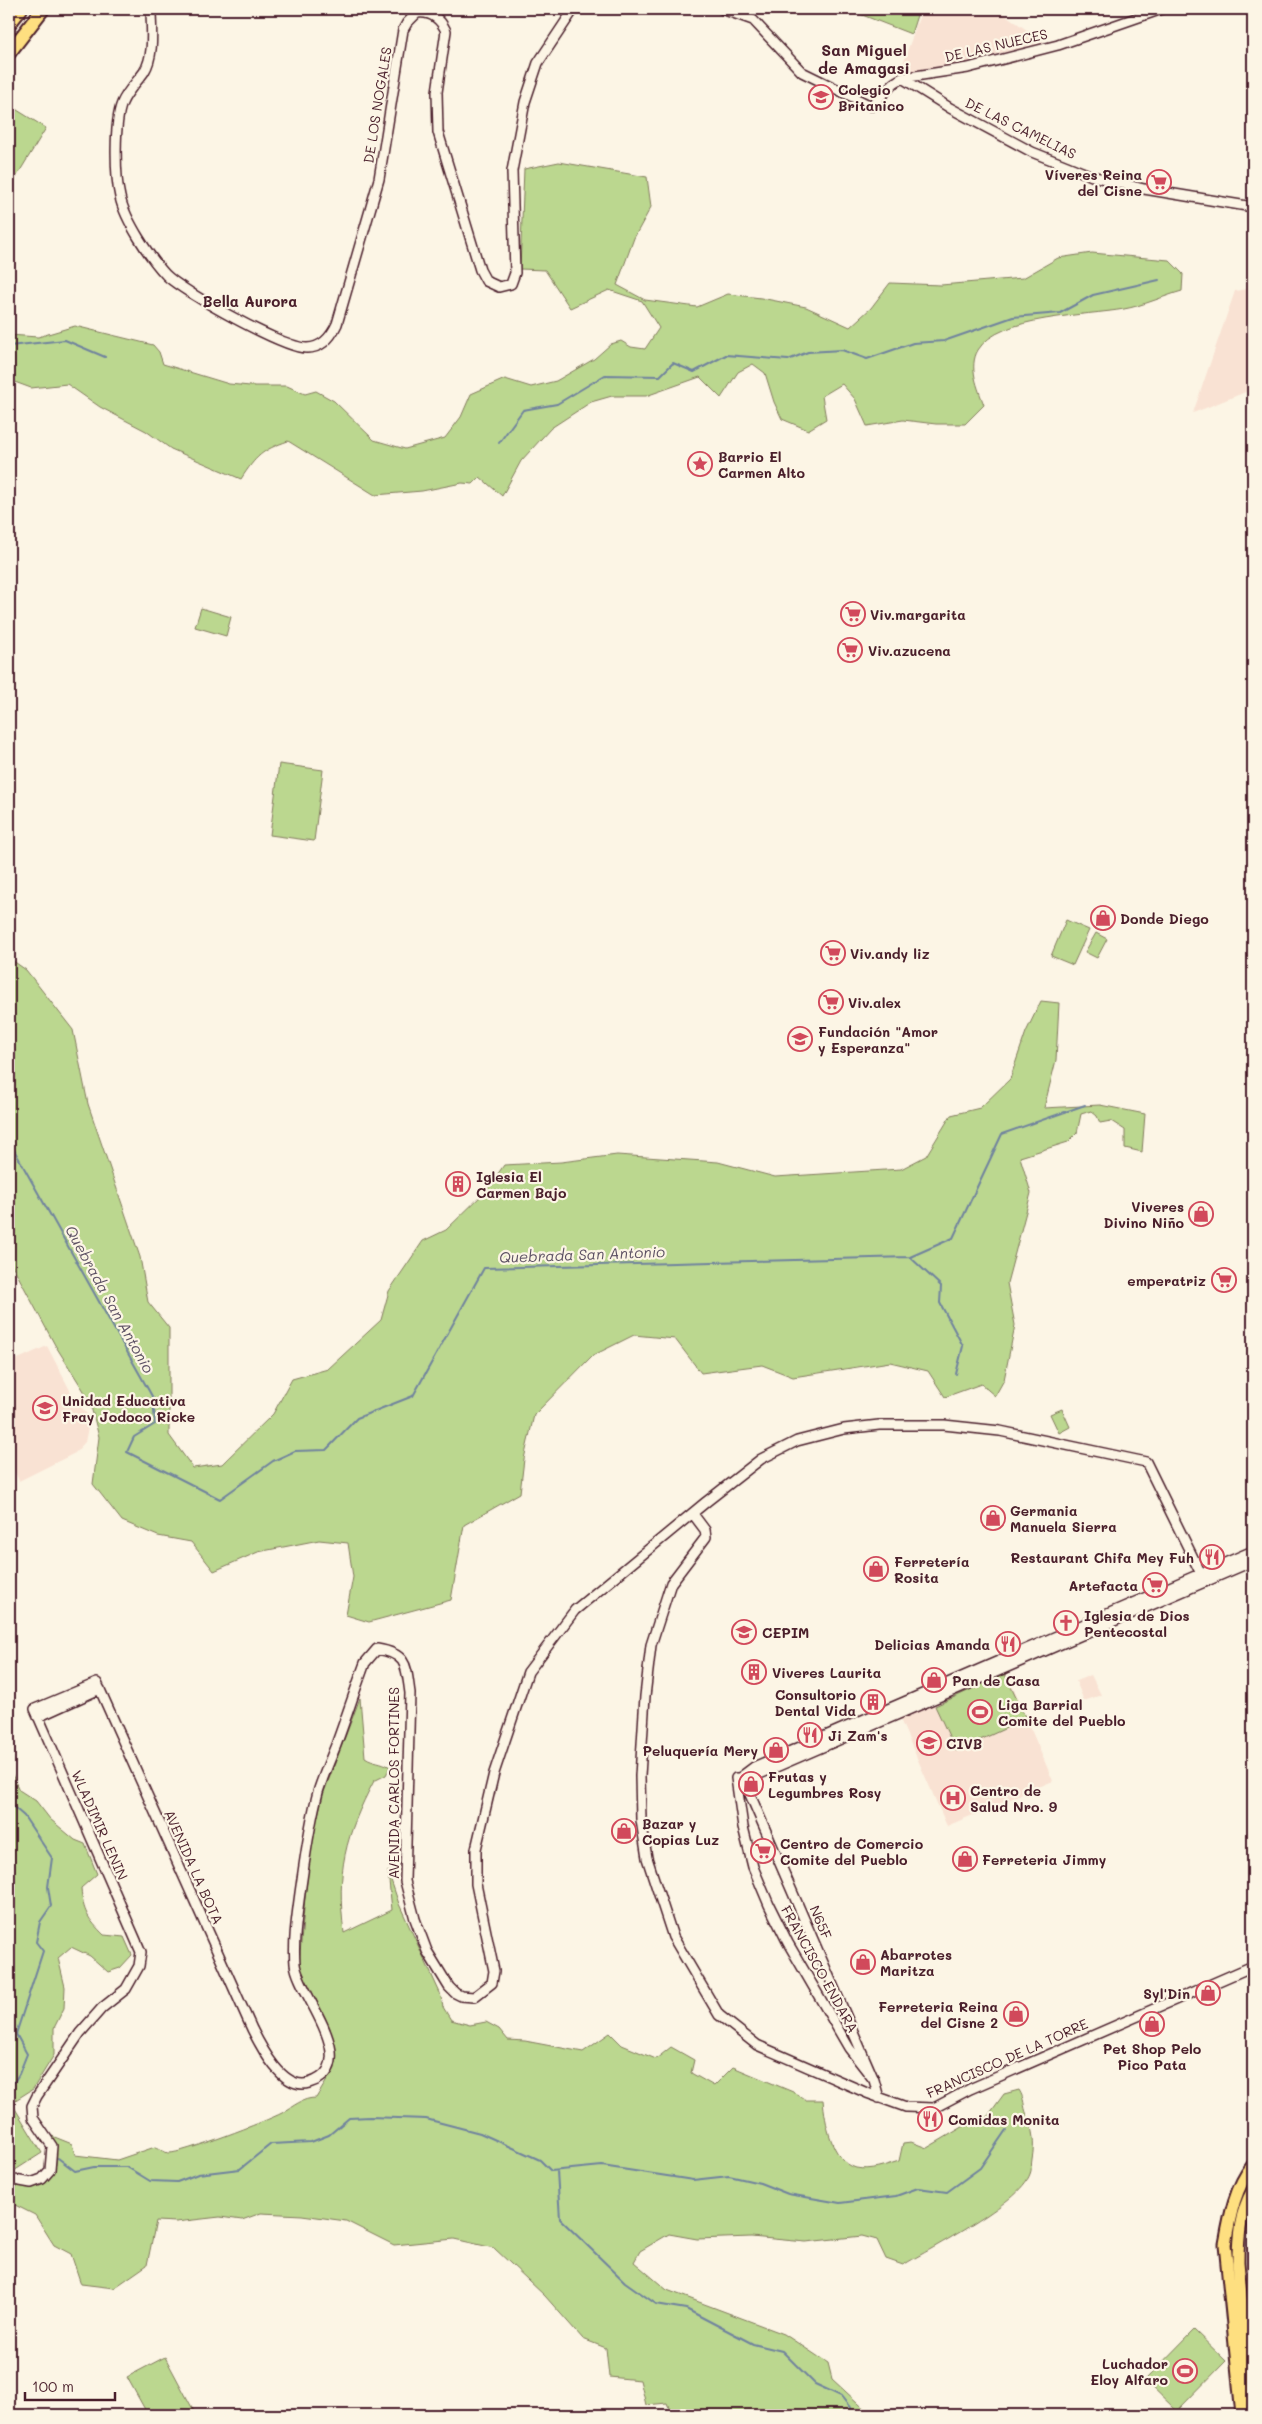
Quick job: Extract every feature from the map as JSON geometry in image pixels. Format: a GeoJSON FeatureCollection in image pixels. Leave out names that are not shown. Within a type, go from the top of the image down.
{"type":"FeatureCollection","features":[{"type":"Feature","properties":{"kind":"highway"},"geometry":{"type":"LineString","coordinates":[[9,24],[21,9]]}},
{"type":"Feature","properties":{"kind":"highway"},"geometry":{"type":"LineString","coordinates":[[9,53],[43,9]]}},
{"type":"Feature","properties":{"kind":"main road"},"geometry":{"type":"LineString","coordinates":[[1242,2415],[1225,2244],[1229,2220],[1239,2186],[1253,2165]]}},
{"type":"Feature","properties":{"kind":"main road"},"geometry":{"type":"LineString","coordinates":[[1252,2415],[1238,2262],[1238,2237],[1243,2213],[1253,2190]]}},
{"type":"Feature","properties":{"kind":"street","name":"DE LOS NOGALES"},"geometry":{"type":"LineString","coordinates":[[151,9],[151,56],[146,69],[123,100],[119,114],[118,184],[124,210],[134,229],[155,260],[174,282],[195,297],[230,316],[303,348],[324,343],[337,324],[379,179],[403,30],[411,17],[416,13],[436,16],[446,31],[437,92],[438,132],[480,270],[490,284],[499,287],[511,284],[515,273],[512,171],[525,102],[538,63],[574,9]]}},
{"type":"Feature","properties":{"kind":"street"},"geometry":{"type":"LineString","coordinates":[[722,9],[753,20],[802,72],[871,106],[894,83],[902,78]]}},
{"type":"Feature","properties":{"kind":"street","name":"DE LAS NUECES"},"geometry":{"type":"LineString","coordinates":[[902,78],[968,68],[1058,45],[1162,9]]}},
{"type":"Feature","properties":{"kind":"street","name":"DE LAS CAMELIAS"},"geometry":{"type":"LineString","coordinates":[[902,78],[950,108],[1032,152],[1092,176],[1144,189],[1253,207]]}},
{"type":"Feature","properties":{"kind":"street","name":"AVENIDA CARLOS FORTINES"},"geometry":{"type":"LineString","coordinates":[[270,2060],[291,2081],[307,2084],[322,2077],[329,2065],[330,2050],[325,2028],[295,1966],[296,1926],[307,1843],[319,1791],[365,1663],[377,1649],[393,1651],[405,1664],[410,1693],[405,1881],[427,1951],[448,1987],[461,1996],[474,1997],[492,1983],[494,1971],[476,1884],[476,1849],[494,1773],[528,1672],[575,1610],[761,1459],[797,1441],[844,1429],[879,1424],[934,1424],[1000,1431],[1146,1462],[1203,1578]]}},
{"type":"Feature","properties":{"kind":"street","name":"FRANCISCO DE LA TORRE"},"geometry":{"type":"LineString","coordinates":[[693,1514],[705,1530],[706,1537],[671,1583],[651,1645],[645,1696],[640,1776],[641,1820],[647,1858],[676,1944],[719,2015],[757,2046],[879,2098],[906,2107],[934,2108],[970,2089],[1253,1966]]}},
{"type":"Feature","properties":{"kind":"street"},"geometry":{"type":"LineString","coordinates":[[739,1777],[755,1776],[1203,1578],[1253,1551]]}},
{"type":"Feature","properties":{"kind":"street"},"geometry":{"type":"LineString","coordinates":[[1203,1578],[1253,1561]]}},
{"type":"Feature","properties":{"kind":"street","name":"AVENIDA LA BOTA"},"geometry":{"type":"LineString","coordinates":[[36,1713],[99,1686],[248,2021],[270,2060]]}},
{"type":"Feature","properties":{"kind":"street","name":"WLADIMIR LENIN"},"geometry":{"type":"LineString","coordinates":[[9,2179],[31,2183],[42,2179],[50,2170],[52,2146],[33,2118],[32,2106],[80,2033],[102,2008],[126,1989],[139,1966],[141,1952],[36,1713]]}},
{"type":"Feature","properties":{"kind":"street","name":"FRANCISCO ENDARA"},"geometry":{"type":"LineString","coordinates":[[739,1777],[743,1827],[753,1868],[769,1905],[788,1943],[849,2048],[874,2080]]}},
{"type":"Feature","properties":{"kind":"street","name":"N65F"},"geometry":{"type":"LineString","coordinates":[[739,1777],[874,2080]]}},
{"type":"Feature","properties":{"kind":"street"},"geometry":{"type":"LineString","coordinates":[[874,2080],[879,2098]]}},
{"type":"Feature","properties":{"kind":"shaded area"},"geometry":{"type":"Polygon","coordinates":[[[922,9],[997,9],[1044,42],[969,62],[899,75],[922,9]]]}},
{"type":"Feature","properties":{"kind":"shaded area"},"geometry":{"type":"Polygon","coordinates":[[[1253,288],[1253,389],[1193,413],[1235,291],[1253,288]]]}},
{"type":"Feature","properties":{"kind":"shaded area","name":"Unidad Educativa Fray Jodoco Ricke"},"geometry":{"type":"Polygon","coordinates":[[[47,1346],[74,1398],[90,1418],[85,1442],[75,1453],[19,1481],[9,1459],[9,1363],[47,1346]]]}},
{"type":"Feature","properties":{"kind":"shaded area"},"geometry":{"type":"Polygon","coordinates":[[[1006,1671],[1053,1781],[947,1826],[899,1717],[1006,1671]]]}},
{"type":"Feature","properties":{"kind":"shaded area"},"geometry":{"type":"Polygon","coordinates":[[[1091,1675],[1101,1695],[1084,1701],[1076,1681],[1091,1675]]]}},
{"type":"Feature","properties":{"kind":"green space"},"geometry":{"type":"Polygon","coordinates":[[[853,9],[919,9],[911,34],[852,11],[853,9]]]}},
{"type":"Feature","properties":{"kind":"green space"},"geometry":{"type":"Polygon","coordinates":[[[9,105],[46,128],[9,189],[9,105]]]}},
{"type":"Feature","properties":{"kind":"green space"},"geometry":{"type":"Polygon","coordinates":[[[559,162],[647,177],[651,207],[634,238],[617,285],[645,300],[697,307],[728,294],[761,298],[806,307],[850,327],[871,308],[890,283],[941,285],[1023,278],[1058,258],[1092,253],[1169,260],[1183,274],[1182,291],[1124,309],[1024,323],[989,338],[978,350],[974,363],[975,378],[984,405],[965,424],[936,424],[903,420],[867,426],[855,399],[842,384],[822,396],[826,419],[808,430],[782,419],[774,402],[765,373],[753,364],[738,372],[721,398],[700,377],[646,396],[612,396],[591,402],[551,428],[521,461],[502,496],[480,477],[473,484],[462,483],[422,491],[375,495],[288,441],[260,455],[241,479],[171,449],[146,431],[100,407],[67,384],[31,388],[12,381],[9,385],[9,335],[38,337],[75,326],[153,345],[159,352],[163,364],[229,384],[287,386],[305,394],[316,391],[334,401],[374,440],[405,449],[445,438],[461,417],[471,394],[505,379],[531,387],[556,381],[594,359],[611,344],[621,341],[631,347],[645,349],[659,328],[642,301],[609,290],[570,308],[545,270],[520,269],[524,169],[559,162]]]}},
{"type":"Feature","properties":{"kind":"green space"},"geometry":{"type":"Polygon","coordinates":[[[201,608],[231,617],[226,636],[195,627],[201,608]]]}},
{"type":"Feature","properties":{"kind":"green space"},"geometry":{"type":"Polygon","coordinates":[[[279,764],[323,770],[314,841],[270,835],[279,764]]]}},
{"type":"Feature","properties":{"kind":"green space"},"geometry":{"type":"Polygon","coordinates":[[[1066,920],[1089,930],[1073,965],[1051,956],[1066,920]]]}},
{"type":"Feature","properties":{"kind":"green space"},"geometry":{"type":"Polygon","coordinates":[[[1096,933],[1107,939],[1097,958],[1085,952],[1096,933]]]}},
{"type":"Feature","properties":{"kind":"green space"},"geometry":{"type":"Polygon","coordinates":[[[9,958],[26,970],[73,1030],[88,1104],[140,1257],[148,1302],[169,1328],[169,1435],[193,1468],[222,1464],[273,1414],[292,1379],[328,1369],[381,1320],[389,1291],[423,1241],[446,1230],[486,1191],[504,1165],[561,1162],[617,1155],[718,1162],[775,1177],[901,1169],[926,1156],[951,1115],[980,1108],[1010,1079],[1026,1032],[1041,1001],[1059,1003],[1056,1060],[1044,1108],[1100,1105],[1145,1114],[1142,1152],[1125,1148],[1125,1130],[1111,1121],[1100,1123],[1097,1116],[1091,1111],[1081,1114],[1077,1133],[1068,1142],[1020,1157],[1031,1193],[1007,1283],[1015,1325],[1004,1380],[995,1396],[981,1384],[945,1397],[928,1371],[890,1362],[793,1377],[762,1365],[701,1373],[675,1339],[634,1335],[592,1356],[534,1415],[524,1459],[520,1493],[464,1525],[451,1600],[369,1622],[346,1615],[353,1577],[348,1543],[319,1540],[258,1552],[214,1571],[191,1542],[158,1536],[122,1521],[93,1484],[99,1437],[89,1399],[55,1345],[9,1259],[9,958]]]}},
{"type":"Feature","properties":{"kind":"green space"},"geometry":{"type":"Polygon","coordinates":[[[1062,1409],[1070,1427],[1059,1433],[1050,1414],[1062,1409]]]}},
{"type":"Feature","properties":{"kind":"green space","name":"Liga Barrial Comite del Pueblo"},"geometry":{"type":"Polygon","coordinates":[[[1005,1674],[1026,1719],[956,1751],[935,1706],[1005,1674]]]}},
{"type":"Feature","properties":{"kind":"green space"},"geometry":{"type":"Polygon","coordinates":[[[360,1698],[365,1757],[390,1767],[386,1775],[374,1781],[356,1819],[345,1854],[341,1891],[344,1933],[392,1910],[388,1871],[399,1904],[440,1993],[443,2007],[451,2020],[470,2025],[486,2022],[499,2029],[508,2040],[525,2041],[583,2052],[610,2033],[622,2045],[656,2059],[671,2047],[694,2060],[691,2073],[714,2086],[733,2067],[793,2092],[806,2100],[823,2100],[825,2118],[835,2149],[847,2164],[861,2169],[878,2167],[899,2161],[903,2143],[911,2142],[927,2148],[966,2125],[982,2124],[1004,2094],[1019,2090],[1033,2137],[1031,2172],[1023,2186],[993,2211],[903,2265],[886,2259],[877,2240],[862,2236],[806,2242],[751,2237],[697,2239],[669,2234],[640,2251],[634,2262],[667,2290],[784,2334],[828,2363],[832,2379],[871,2415],[672,2415],[667,2403],[646,2405],[640,2380],[609,2377],[606,2348],[583,2339],[545,2296],[494,2248],[454,2239],[394,2245],[346,2221],[302,2215],[261,2213],[242,2220],[220,2217],[176,2222],[156,2221],[147,2265],[114,2288],[81,2284],[71,2254],[54,2245],[35,2215],[9,2202],[9,2184],[33,2186],[42,2183],[50,2177],[57,2159],[52,2136],[72,2144],[75,2155],[117,2160],[155,2147],[169,2153],[177,2152],[274,2117],[302,2101],[316,2098],[334,2069],[330,2028],[299,1965],[305,1897],[312,1838],[324,1792],[360,1698]]]}},
{"type":"Feature","properties":{"kind":"green space"},"geometry":{"type":"Polygon","coordinates":[[[9,1768],[19,1790],[36,1801],[50,1819],[75,1840],[85,1844],[97,1874],[81,1888],[87,1914],[104,1935],[124,1937],[132,1955],[120,1968],[108,1972],[90,1956],[71,1947],[58,1958],[65,1987],[64,2008],[54,2028],[54,2055],[33,2089],[14,2101],[9,2097],[9,1768]]]}},
{"type":"Feature","properties":{"kind":"green space"},"geometry":{"type":"Polygon","coordinates":[[[11,2102],[42,2153],[9,2174],[9,2104],[11,2102]]]}},
{"type":"Feature","properties":{"kind":"green space","name":"Luchador Eloy Alfaro"},"geometry":{"type":"Polygon","coordinates":[[[1194,2330],[1226,2361],[1177,2411],[1145,2380],[1194,2330]]]}},
{"type":"Feature","properties":{"kind":"green space"},"geometry":{"type":"Polygon","coordinates":[[[165,2357],[196,2415],[148,2415],[127,2377],[165,2357]]]}},
{"type":"Feature","properties":{"kind":"waterway"},"geometry":{"type":"LineString","coordinates":[[499,443],[523,410],[557,404],[605,375],[660,376],[673,363],[694,372],[726,355],[788,360],[808,352],[842,350],[867,359],[913,343],[944,341],[1013,317],[1060,313],[1093,295],[1159,280]]}},
{"type":"Feature","properties":{"kind":"waterway"},"geometry":{"type":"LineString","coordinates":[[9,346],[65,340],[105,357]]}},
{"type":"Feature","properties":{"kind":"waterway","name":"Quebrada San Antonio"},"geometry":{"type":"LineString","coordinates":[[9,1141],[153,1398],[155,1424],[134,1437],[127,1452],[220,1499],[273,1461],[295,1451],[326,1450],[357,1418],[413,1396],[484,1268],[910,1257],[953,1238],[1002,1134],[1085,1105]]}},
{"type":"Feature","properties":{"kind":"waterway"},"geometry":{"type":"LineString","coordinates":[[910,1257],[941,1286],[940,1303],[963,1346],[956,1374]]}},
{"type":"Feature","properties":{"kind":"waterway"},"geometry":{"type":"LineString","coordinates":[[9,1803],[24,1816],[52,1858],[48,1887],[51,1906],[40,1922],[36,1942],[43,1951],[16,2034],[27,2054],[19,2074],[9,2090]]}},
{"type":"Feature","properties":{"kind":"waterway"},"geometry":{"type":"LineString","coordinates":[[58,2158],[75,2171],[94,2167],[127,2167],[150,2181],[177,2182],[198,2174],[240,2169],[271,2144],[311,2142],[329,2135],[349,2118],[426,2119],[480,2133],[540,2160],[551,2171],[602,2166],[693,2180],[729,2176],[760,2183],[788,2194],[840,2203],[896,2196],[918,2188],[947,2192],[980,2168],[1006,2130]]}},
{"type":"Feature","properties":{"kind":"waterway"},"geometry":{"type":"LineString","coordinates":[[557,2171],[560,2219],[625,2282],[656,2304],[686,2309],[753,2344],[782,2351],[815,2384],[841,2396],[856,2415]]}},
{"type":"Feature","properties":{"kind":"place","name":"Colegio Britanico"},"geometry":{"type":"Point","coordinates":[821,97]}},
{"type":"Feature","properties":{"kind":"place","name":"Víveres Reina del Cisne"},"geometry":{"type":"Point","coordinates":[1159,182]}},
{"type":"Feature","properties":{"kind":"place","name":"Barrio El Carmen Alto"},"geometry":{"type":"Point","coordinates":[700,464]}},
{"type":"Feature","properties":{"kind":"place","name":"Viv.margarita"},"geometry":{"type":"Point","coordinates":[853,614]}},
{"type":"Feature","properties":{"kind":"place","name":"Viv.azucena"},"geometry":{"type":"Point","coordinates":[850,650]}},
{"type":"Feature","properties":{"kind":"place","name":"Donde Diego"},"geometry":{"type":"Point","coordinates":[1103,918]}},
{"type":"Feature","properties":{"kind":"place","name":"Viv.andy liz"},"geometry":{"type":"Point","coordinates":[833,953]}},
{"type":"Feature","properties":{"kind":"place","name":"Viv.alex"},"geometry":{"type":"Point","coordinates":[831,1002]}},
{"type":"Feature","properties":{"kind":"place","name":"Fundación \"Amor y Esperanza\""},"geometry":{"type":"Point","coordinates":[800,1039]}},
{"type":"Feature","properties":{"kind":"place","name":"Iglesia El Carmen Bajo"},"geometry":{"type":"Point","coordinates":[458,1184]}},
{"type":"Feature","properties":{"kind":"place","name":"Viveres Divino Niño"},"geometry":{"type":"Point","coordinates":[1201,1214]}},
{"type":"Feature","properties":{"kind":"place","name":"emperatriz"},"geometry":{"type":"Point","coordinates":[1224,1280]}},
{"type":"Feature","properties":{"kind":"place","name":"Unidad Educativa Fray Jodoco Ricke"},"geometry":{"type":"Point","coordinates":[45,1408]}},
{"type":"Feature","properties":{"kind":"place","name":"Germania Manuela Sierra"},"geometry":{"type":"Point","coordinates":[993,1518]}},
{"type":"Feature","properties":{"kind":"place","name":"Restaurant Chifa Mey Fuh"},"geometry":{"type":"Point","coordinates":[1212,1557]}},
{"type":"Feature","properties":{"kind":"place","name":"Ferretería Rosita"},"geometry":{"type":"Point","coordinates":[876,1569]}},
{"type":"Feature","properties":{"kind":"place","name":"Artefacta"},"geometry":{"type":"Point","coordinates":[1155,1585]}},
{"type":"Feature","properties":{"kind":"place","name":"Iglesia de Dios Pentecostal"},"geometry":{"type":"Point","coordinates":[1066,1623]}},
{"type":"Feature","properties":{"kind":"place","name":"CEPIM"},"geometry":{"type":"Point","coordinates":[744,1632]}},
{"type":"Feature","properties":{"kind":"place","name":"Delicias Amanda"},"geometry":{"type":"Point","coordinates":[1008,1644]}},
{"type":"Feature","properties":{"kind":"place","name":"Viveres Laurita"},"geometry":{"type":"Point","coordinates":[754,1672]}},
{"type":"Feature","properties":{"kind":"place","name":"Pan de Casa"},"geometry":{"type":"Point","coordinates":[934,1680]}},
{"type":"Feature","properties":{"kind":"place","name":"Consultorio Dental Vida"},"geometry":{"type":"Point","coordinates":[873,1702]}},
{"type":"Feature","properties":{"kind":"place","name":"Liga Barrial Comite del Pueblo"},"geometry":{"type":"Point","coordinates":[980,1712]}},
{"type":"Feature","properties":{"kind":"place","name":"Ji Zam's"},"geometry":{"type":"Point","coordinates":[810,1735]}},
{"type":"Feature","properties":{"kind":"place","name":"CIVB"},"geometry":{"type":"Point","coordinates":[929,1743]}},
{"type":"Feature","properties":{"kind":"place","name":"Peluquería Mery"},"geometry":{"type":"Point","coordinates":[776,1750]}},
{"type":"Feature","properties":{"kind":"place","name":"Frutas y Legumbres Rosy"},"geometry":{"type":"Point","coordinates":[751,1784]}},
{"type":"Feature","properties":{"kind":"place","name":"Centro de Salud Nro. 9"},"geometry":{"type":"Point","coordinates":[953,1798]}},
{"type":"Feature","properties":{"kind":"place","name":"Bazar y Copias Luz"},"geometry":{"type":"Point","coordinates":[624,1831]}},
{"type":"Feature","properties":{"kind":"place","name":"Centro de Comercio Comite del Pueblo"},"geometry":{"type":"Point","coordinates":[763,1851]}},
{"type":"Feature","properties":{"kind":"place","name":"Ferreteria Jimmy"},"geometry":{"type":"Point","coordinates":[965,1859]}},
{"type":"Feature","properties":{"kind":"place","name":"Abarrotes Maritza"},"geometry":{"type":"Point","coordinates":[863,1962]}},
{"type":"Feature","properties":{"kind":"place","name":"Syl'Din"},"geometry":{"type":"Point","coordinates":[1208,1993]}},
{"type":"Feature","properties":{"kind":"place","name":"Ferreteria Reina del Cisne 2"},"geometry":{"type":"Point","coordinates":[1016,2014]}},
{"type":"Feature","properties":{"kind":"place","name":"Pet Shop Pelo Pico Pata"},"geometry":{"type":"Point","coordinates":[1152,2024]}},
{"type":"Feature","properties":{"kind":"place","name":"Comidas Monita"},"geometry":{"type":"Point","coordinates":[930,2119]}},
{"type":"Feature","properties":{"kind":"place","name":"Luchador Eloy Alfaro"},"geometry":{"type":"Point","coordinates":[1185,2371]}},
{"type":"Feature","properties":{"kind":"district","name":"San Miguel de Amagasi"},"geometry":{"type":"Point","coordinates":[864,58]}},
{"type":"Feature","properties":{"kind":"district","name":"Bella Aurora"},"geometry":{"type":"Point","coordinates":[250,301]}}]}
